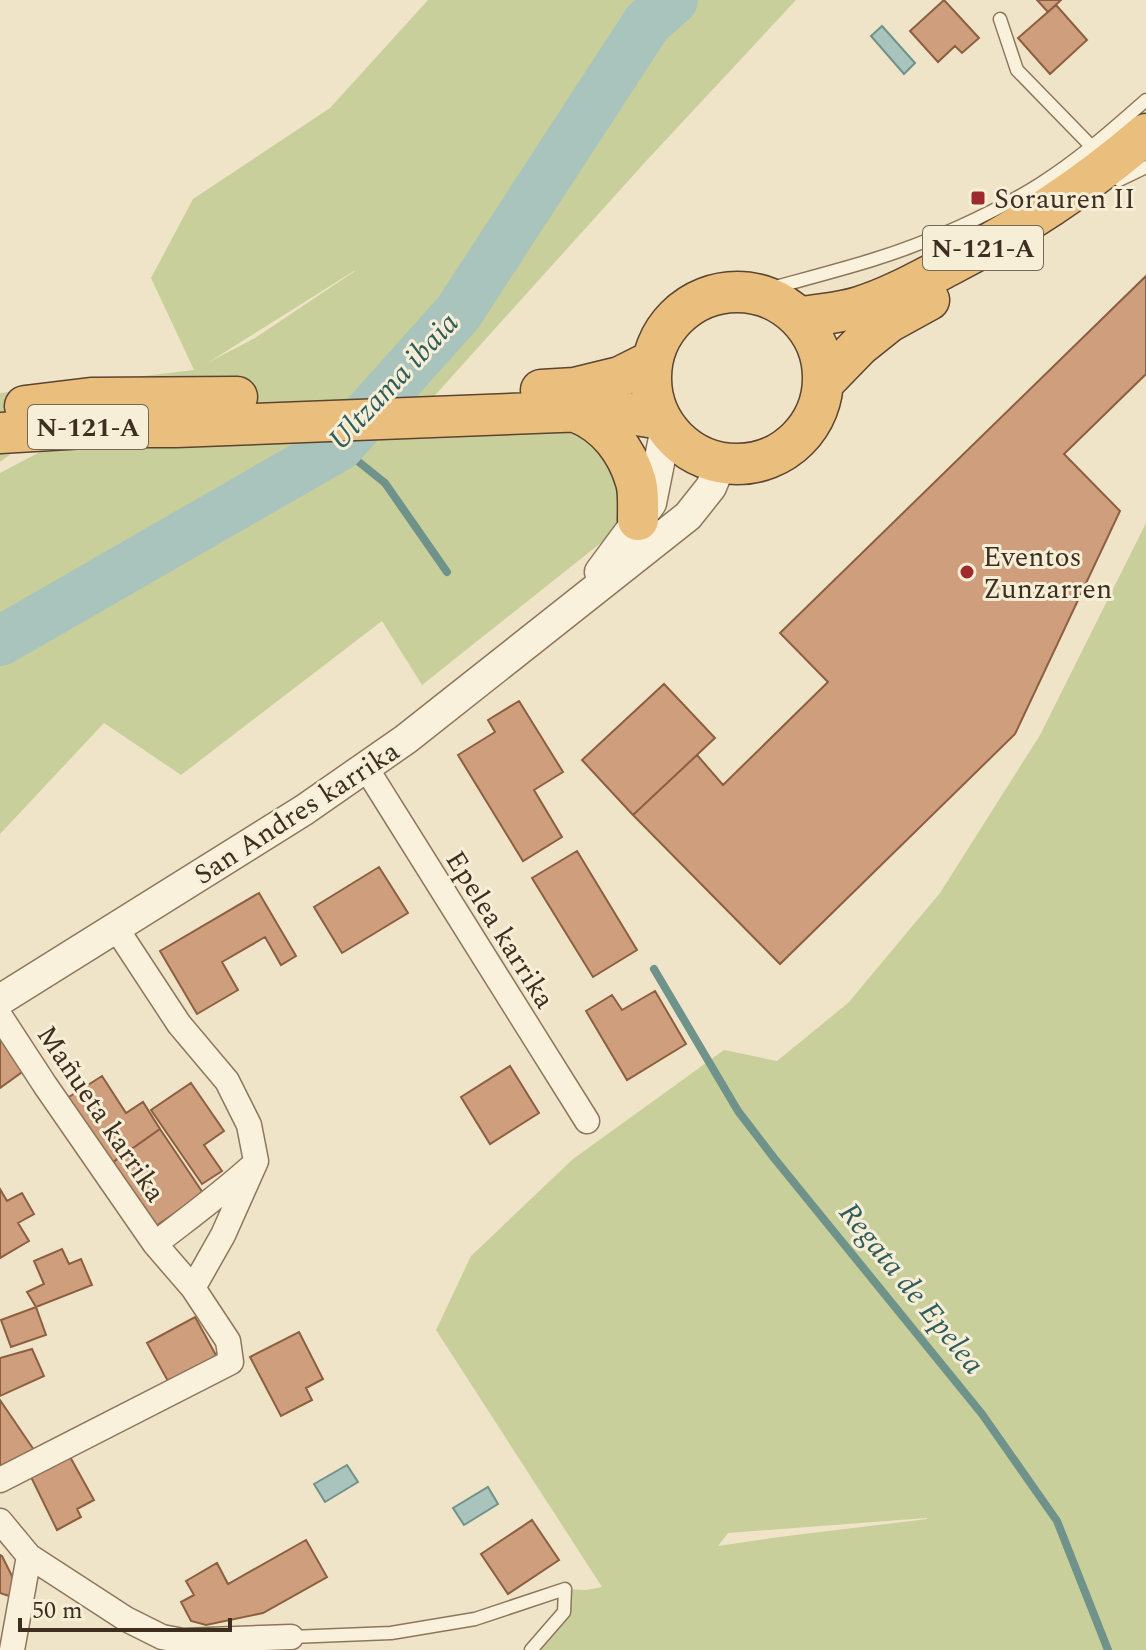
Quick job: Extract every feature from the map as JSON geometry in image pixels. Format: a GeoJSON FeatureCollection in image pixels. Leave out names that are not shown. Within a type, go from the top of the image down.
{"type":"FeatureCollection","features":[{"type":"Feature","properties":{"kind":"highway","name":"N-121-A"},"geometry":{"type":"LineString","coordinates":[[0,433],[102,427],[172,413],[510,403],[576,412],[612,411],[664,423],[681,444],[700,456],[721,463],[745,464],[769,459],[790,446],[807,429],[818,407],[823,383],[821,361],[814,340],[799,318],[858,308],[902,290],[991,244],[1053,206],[1110,165],[1146,134]]}},
{"type":"Feature","properties":{"kind":"highway","name":"N-121-A"},"geometry":{"type":"LineString","coordinates":[[823,383],[859,346],[889,322],[1021,248],[1137,168]]}},
{"type":"Feature","properties":{"kind":"highway"},"geometry":{"type":"LineString","coordinates":[[664,423],[653,400],[650,381],[652,361],[668,326],[681,312],[715,294],[754,293],[780,304],[799,318]]}},
{"type":"Feature","properties":{"kind":"highway","name":"N-121-A"},"geometry":{"type":"LineString","coordinates":[[510,403],[620,377],[652,361]]}},
{"type":"Feature","properties":{"kind":"highway","name":"N-121-A"},"geometry":{"type":"LineString","coordinates":[[0,409],[91,398],[172,413]]}},
{"type":"Feature","properties":{"kind":"highway"},"geometry":{"type":"LineString","coordinates":[[576,412],[592,418],[622,449],[636,484],[638,520]]}},
{"type":"Feature","properties":{"kind":"street"},"geometry":{"type":"LineString","coordinates":[[577,602],[651,503],[664,423]]}},
{"type":"Feature","properties":{"kind":"street"},"geometry":{"type":"LineString","coordinates":[[577,602],[688,516],[711,487],[721,463]]}},
{"type":"Feature","properties":{"kind":"street","name":"San Andres karrika"},"geometry":{"type":"LineString","coordinates":[[0,1000],[366,768],[577,602]]}},
{"type":"Feature","properties":{"kind":"street","name":"Epelea karrika"},"geometry":{"type":"LineString","coordinates":[[366,768],[587,1121]]}},
{"type":"Feature","properties":{"kind":"street"},"geometry":{"type":"LineString","coordinates":[[116,928],[179,1024],[227,1081],[249,1125],[256,1161],[234,1213],[193,1288]]}},
{"type":"Feature","properties":{"kind":"street","name":"Mañueta karrika"},"geometry":{"type":"LineString","coordinates":[[0,1016],[155,1244],[193,1288],[228,1341],[231,1362],[0,1480]]}},
{"type":"Feature","properties":{"kind":"street","name":"Mañueta karrika"},"geometry":{"type":"LineString","coordinates":[[155,1244],[220,1194],[256,1161]]}},
{"type":"Feature","properties":{"kind":"street"},"geometry":{"type":"LineString","coordinates":[[0,1521],[29,1556],[126,1619],[162,1637],[183,1641],[291,1637]]}},
{"type":"Feature","properties":{"kind":"street"},"geometry":{"type":"LineString","coordinates":[[12,1650],[29,1556]]}},
{"type":"Feature","properties":{"kind":"lane"},"geometry":{"type":"LineString","coordinates":[[1000,19],[1017,70],[1092,147]]}},
{"type":"Feature","properties":{"kind":"lane"},"geometry":{"type":"LineString","coordinates":[[754,293],[873,260],[1005,204],[1092,147],[1146,100]]}},
{"type":"Feature","properties":{"kind":"lane"},"geometry":{"type":"LineString","coordinates":[[291,1637],[391,1633],[475,1619],[565,1589],[564,1612],[531,1650]]}},
{"type":"Feature","properties":{"kind":"green space"},"geometry":{"type":"Polygon","coordinates":[[[428,0],[796,0],[401,433],[617,429],[653,453],[651,503],[422,685],[382,621],[181,775],[104,723],[0,834],[0,473],[175,381],[43,430],[0,462],[0,393],[194,370],[151,278],[193,199],[330,108],[428,0]],[[355,271],[209,362],[255,338],[355,271]]]}},
{"type":"Feature","properties":{"kind":"green space"},"geometry":{"type":"Polygon","coordinates":[[[1146,523],[1146,1650],[531,1650],[564,1613],[565,1589],[602,1587],[436,1330],[471,1256],[573,1159],[724,1050],[777,1061],[848,1003],[940,893],[1040,735],[1146,523]],[[927,1519],[728,1533],[718,1546],[779,1537],[927,1519]]]}},
{"type":"Feature","properties":{"kind":"water"},"geometry":{"type":"Polygon","coordinates":[[[882,26],[915,63],[904,74],[871,36],[882,26]]]}},
{"type":"Feature","properties":{"kind":"water"},"geometry":{"type":"Polygon","coordinates":[[[347,1465],[358,1482],[325,1502],[314,1484],[347,1465]]]}},
{"type":"Feature","properties":{"kind":"water"},"geometry":{"type":"Polygon","coordinates":[[[488,1487],[498,1504],[464,1525],[453,1508],[488,1487]]]}},
{"type":"Feature","properties":{"kind":"building"},"geometry":{"type":"Polygon","coordinates":[[[944,0],[979,38],[962,53],[955,46],[938,62],[910,31],[944,0]]]}},
{"type":"Feature","properties":{"kind":"building"},"geometry":{"type":"Polygon","coordinates":[[[1037,0],[1061,0],[1048,12],[1037,0]]]}},
{"type":"Feature","properties":{"kind":"building"},"geometry":{"type":"Polygon","coordinates":[[[1056,5],[1087,40],[1050,74],[1018,38],[1056,5]]]}},
{"type":"Feature","properties":{"kind":"building","name":"Eventos Zunzarren"},"geometry":{"type":"Polygon","coordinates":[[[1146,276],[1146,374],[1064,454],[1120,511],[1015,734],[780,964],[633,815],[697,755],[723,785],[828,682],[780,633],[1146,276]]]}},
{"type":"Feature","properties":{"kind":"building"},"geometry":{"type":"Polygon","coordinates":[[[664,684],[715,738],[633,815],[582,760],[664,684]]]}},
{"type":"Feature","properties":{"kind":"building"},"geometry":{"type":"Polygon","coordinates":[[[519,701],[563,772],[534,790],[562,837],[523,861],[458,755],[495,732],[488,720],[519,701]]]}},
{"type":"Feature","properties":{"kind":"building"},"geometry":{"type":"Polygon","coordinates":[[[577,851],[637,950],[593,977],[532,878],[577,851]]]}},
{"type":"Feature","properties":{"kind":"building"},"geometry":{"type":"Polygon","coordinates":[[[379,867],[408,913],[342,953],[314,907],[379,867]]]}},
{"type":"Feature","properties":{"kind":"building"},"geometry":{"type":"Polygon","coordinates":[[[259,893],[296,956],[281,965],[265,937],[222,962],[238,990],[197,1014],[160,951],[259,893]]]}},
{"type":"Feature","properties":{"kind":"building"},"geometry":{"type":"Polygon","coordinates":[[[655,991],[686,1044],[627,1080],[586,1011],[612,995],[622,1010],[655,991]]]}},
{"type":"Feature","properties":{"kind":"building"},"geometry":{"type":"Polygon","coordinates":[[[0,1037],[25,1070],[0,1088],[0,1037]]]}},
{"type":"Feature","properties":{"kind":"building"},"geometry":{"type":"Polygon","coordinates":[[[510,1066],[539,1113],[490,1144],[461,1097],[510,1066]]]}},
{"type":"Feature","properties":{"kind":"building"},"geometry":{"type":"Polygon","coordinates":[[[102,1076],[126,1113],[143,1102],[160,1129],[106,1167],[61,1102],[102,1076]]]}},
{"type":"Feature","properties":{"kind":"building"},"geometry":{"type":"Polygon","coordinates":[[[191,1083],[224,1131],[204,1145],[222,1171],[202,1184],[151,1110],[191,1083]]]}},
{"type":"Feature","properties":{"kind":"building"},"geometry":{"type":"Polygon","coordinates":[[[160,1129],[203,1193],[149,1231],[106,1167],[160,1129]]]}},
{"type":"Feature","properties":{"kind":"building"},"geometry":{"type":"Polygon","coordinates":[[[0,1189],[7,1201],[22,1193],[34,1214],[18,1223],[29,1241],[0,1258],[0,1189]]]}},
{"type":"Feature","properties":{"kind":"building"},"geometry":{"type":"Polygon","coordinates":[[[62,1249],[69,1264],[81,1259],[92,1285],[36,1307],[27,1292],[44,1284],[34,1261],[62,1249]]]}},
{"type":"Feature","properties":{"kind":"building"},"geometry":{"type":"Polygon","coordinates":[[[36,1307],[46,1335],[11,1347],[1,1320],[36,1307]]]}},
{"type":"Feature","properties":{"kind":"building"},"geometry":{"type":"Polygon","coordinates":[[[195,1317],[217,1357],[169,1383],[147,1343],[195,1317]]]}},
{"type":"Feature","properties":{"kind":"building"},"geometry":{"type":"Polygon","coordinates":[[[299,1332],[323,1379],[306,1388],[312,1400],[281,1416],[250,1357],[299,1332]]]}},
{"type":"Feature","properties":{"kind":"building"},"geometry":{"type":"Polygon","coordinates":[[[32,1349],[44,1376],[0,1396],[0,1358],[32,1349]]]}},
{"type":"Feature","properties":{"kind":"building"},"geometry":{"type":"Polygon","coordinates":[[[0,1400],[34,1450],[0,1467],[0,1400]]]}},
{"type":"Feature","properties":{"kind":"building"},"geometry":{"type":"Polygon","coordinates":[[[69,1455],[94,1500],[77,1509],[81,1517],[57,1530],[30,1475],[69,1455]]]}},
{"type":"Feature","properties":{"kind":"building"},"geometry":{"type":"Polygon","coordinates":[[[532,1520],[559,1560],[508,1594],[481,1554],[532,1520]]]}},
{"type":"Feature","properties":{"kind":"building"},"geometry":{"type":"Polygon","coordinates":[[[306,1540],[327,1577],[263,1613],[206,1625],[191,1621],[181,1602],[194,1595],[186,1581],[217,1563],[228,1584],[306,1540]]]}},
{"type":"Feature","properties":{"kind":"building"},"geometry":{"type":"Polygon","coordinates":[[[0,1555],[16,1584],[12,1597],[0,1593],[0,1555]]]}},
{"type":"Feature","properties":{"kind":"waterway","name":"Ultzama ibaia"},"geometry":{"type":"LineString","coordinates":[[0,641],[339,446],[458,313],[647,23],[673,0]]}},
{"type":"Feature","properties":{"kind":"waterway","name":"Regata de Epelea"},"geometry":{"type":"LineString","coordinates":[[339,446],[385,483],[447,572]]}},
{"type":"Feature","properties":{"kind":"waterway","name":"Regata de Epelea"},"geometry":{"type":"LineString","coordinates":[[654,969],[738,1111],[982,1414],[1057,1521],[1108,1650]]}},
{"type":"Feature","properties":{"kind":"place","name":"Sorauren II"},"geometry":{"type":"Point","coordinates":[978,198]}},
{"type":"Feature","properties":{"kind":"place","name":"Eventos Zunzarren"},"geometry":{"type":"Point","coordinates":[967,572]}}]}
